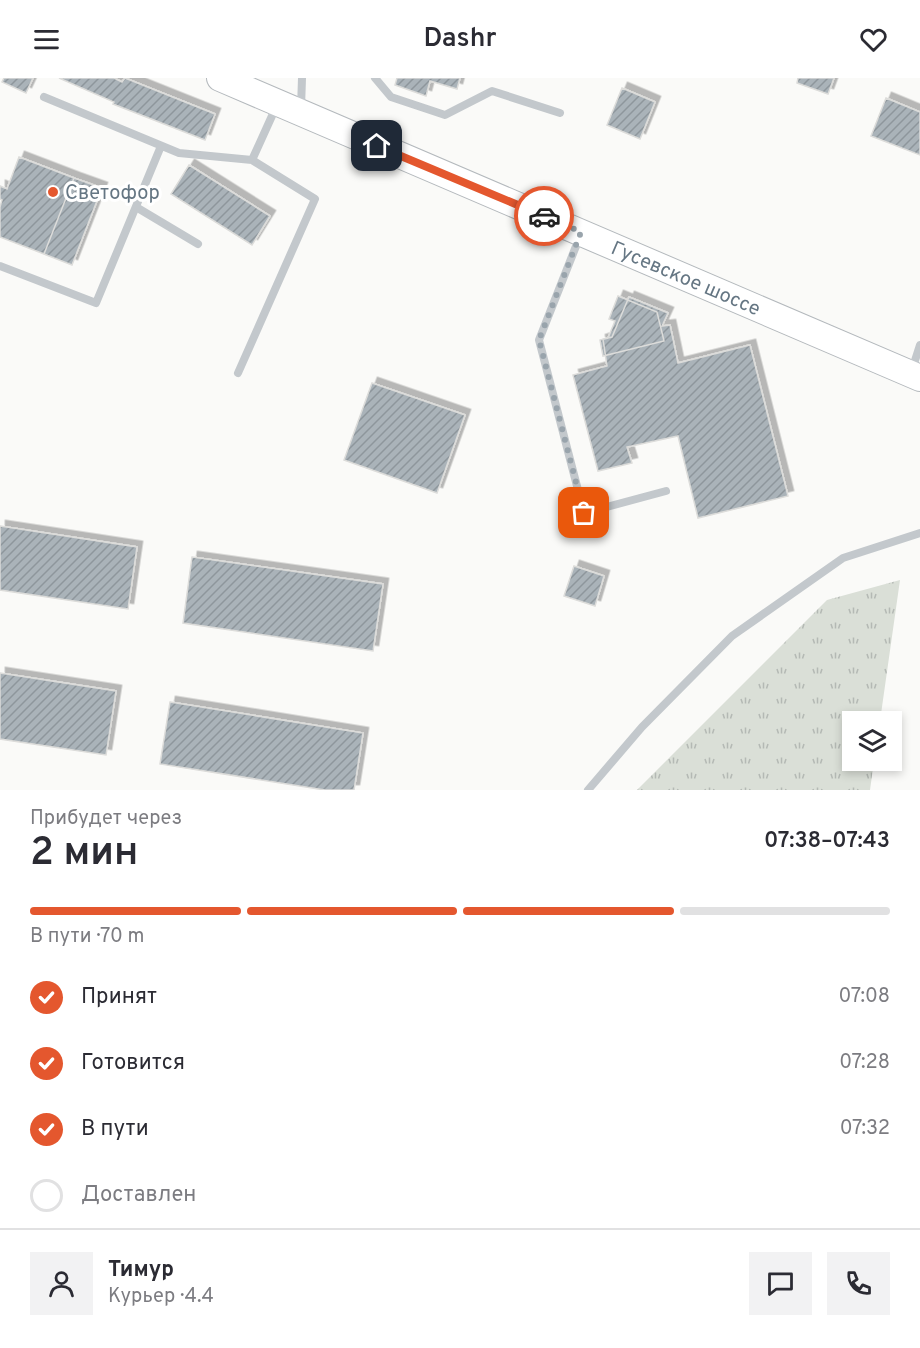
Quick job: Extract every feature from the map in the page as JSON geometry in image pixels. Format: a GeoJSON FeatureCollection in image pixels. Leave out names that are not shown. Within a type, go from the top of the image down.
{"type":"FeatureCollection","features":[{"type":"Feature","properties":{"kind":"highway","name":"Гусевское шоссе"},"geometry":{"type":"LineString","coordinates":[[220,78],[916,376]]}},
{"type":"Feature","properties":{"kind":"lane"},"geometry":{"type":"LineString","coordinates":[[375,78],[391,97],[446,115],[492,91],[560,113]]}},
{"type":"Feature","properties":{"kind":"lane"},"geometry":{"type":"LineString","coordinates":[[301,113],[303,79]]}},
{"type":"Feature","properties":{"kind":"lane"},"geometry":{"type":"LineString","coordinates":[[44,97],[179,153],[252,160],[315,199],[238,373]]}},
{"type":"Feature","properties":{"kind":"lane"},"geometry":{"type":"LineString","coordinates":[[252,160],[278,103]]}},
{"type":"Feature","properties":{"kind":"lane"},"geometry":{"type":"LineString","coordinates":[[0,266],[96,303],[162,146]]}},
{"type":"Feature","properties":{"kind":"lane"},"geometry":{"type":"LineString","coordinates":[[136,207],[198,244]]}},
{"type":"Feature","properties":{"kind":"lane"},"geometry":{"type":"LineString","coordinates":[[581,232],[539,340],[584,513],[666,491]]}},
{"type":"Feature","properties":{"kind":"lane"},"geometry":{"type":"LineString","coordinates":[[916,376],[920,345]]}},
{"type":"Feature","properties":{"kind":"lane"},"geometry":{"type":"LineString","coordinates":[[588,790],[642,727],[732,636],[843,558],[920,533]]}},
{"type":"Feature","properties":{"kind":"green space"},"geometry":{"type":"Polygon","coordinates":[[[900,580],[881,711],[842,711],[842,771],[873,771],[870,790],[637,790],[827,600],[900,580]]]}},
{"type":"Feature","properties":{"kind":"building"},"geometry":{"type":"Polygon","coordinates":[[[4,78],[33,78],[26,93],[2,82],[4,78]]]}},
{"type":"Feature","properties":{"kind":"building"},"geometry":{"type":"Polygon","coordinates":[[[59,78],[114,78],[122,82],[125,78],[215,114],[205,140],[113,104],[114,102],[59,78]]]}},
{"type":"Feature","properties":{"kind":"building"},"geometry":{"type":"Polygon","coordinates":[[[397,78],[460,78],[457,89],[430,81],[426,96],[395,85],[397,78]]]}},
{"type":"Feature","properties":{"kind":"building"},"geometry":{"type":"Polygon","coordinates":[[[798,78],[834,78],[828,94],[797,83],[798,78]]]}},
{"type":"Feature","properties":{"kind":"building"},"geometry":{"type":"Polygon","coordinates":[[[622,88],[655,102],[640,139],[607,125],[622,88]]]}},
{"type":"Feature","properties":{"kind":"building"},"geometry":{"type":"Polygon","coordinates":[[[886,98],[920,112],[920,155],[871,136],[886,98]]]}},
{"type":"Feature","properties":{"kind":"building"},"geometry":{"type":"Polygon","coordinates":[[[19,157],[74,178],[44,254],[0,237],[2,200],[0,199],[0,186],[7,189],[19,157]]]}},
{"type":"Feature","properties":{"kind":"building"},"geometry":{"type":"Polygon","coordinates":[[[189,165],[270,216],[252,245],[171,194],[189,165]]]}},
{"type":"Feature","properties":{"kind":"building"},"geometry":{"type":"Polygon","coordinates":[[[74,178],[102,188],[72,265],[44,254],[74,178]]]}},
{"type":"Feature","properties":{"kind":"building"},"geometry":{"type":"Polygon","coordinates":[[[618,296],[657,312],[664,341],[603,356],[600,340],[608,338],[615,321],[609,319],[618,296]]]}},
{"type":"Feature","properties":{"kind":"building"},"geometry":{"type":"Polygon","coordinates":[[[629,297],[668,313],[662,326],[670,325],[678,363],[750,345],[788,496],[698,518],[678,436],[627,447],[632,463],[598,471],[573,375],[607,366],[603,339],[612,337],[629,297]]]}},
{"type":"Feature","properties":{"kind":"building"},"geometry":{"type":"Polygon","coordinates":[[[372,383],[465,415],[437,493],[344,460],[372,383]]]}},
{"type":"Feature","properties":{"kind":"building"},"geometry":{"type":"Polygon","coordinates":[[[0,526],[137,547],[128,609],[0,590],[0,526]]]}},
{"type":"Feature","properties":{"kind":"building"},"geometry":{"type":"Polygon","coordinates":[[[192,557],[383,584],[373,651],[183,623],[192,557]]]}},
{"type":"Feature","properties":{"kind":"building"},"geometry":{"type":"Polygon","coordinates":[[[574,566],[604,576],[595,606],[564,596],[574,566]]]}},
{"type":"Feature","properties":{"kind":"building"},"geometry":{"type":"Polygon","coordinates":[[[0,673],[116,691],[106,755],[0,739],[0,673]]]}},
{"type":"Feature","properties":{"kind":"building"},"geometry":{"type":"Polygon","coordinates":[[[170,702],[363,733],[354,790],[325,790],[160,764],[170,702]]]}},
{"type":"Feature","properties":{"kind":"way so far"},"geometry":{"type":"LineString","coordinates":[[544,216],[581,232],[539,340],[584,513]]}},
{"type":"Feature","properties":{"kind":"place","name":"Светофор"},"geometry":{"type":"Point","coordinates":[53,192]}},
{"type":"Feature","properties":{"kind":"route"},"geometry":{"type":"LineString","coordinates":[[377,146],[544,216]]}}]}
